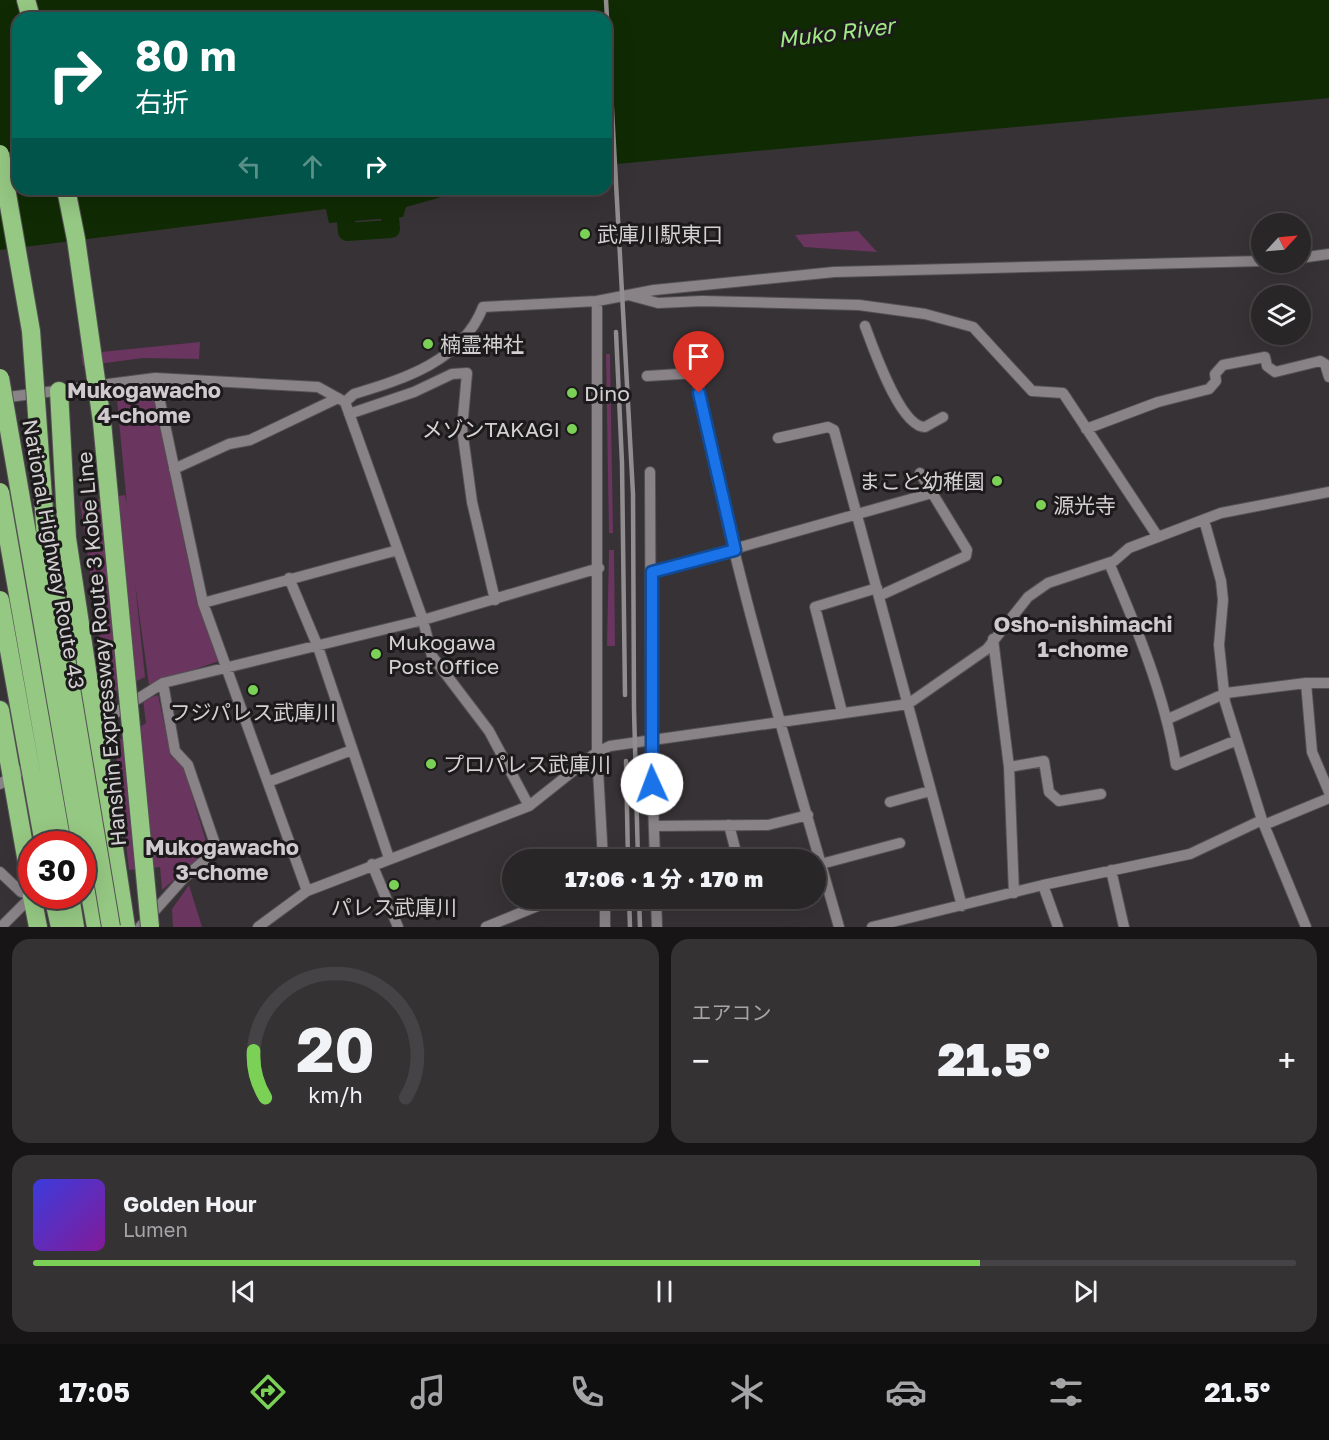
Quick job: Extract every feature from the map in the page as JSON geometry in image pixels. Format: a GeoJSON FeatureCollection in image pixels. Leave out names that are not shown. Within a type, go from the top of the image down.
{"type":"FeatureCollection","features":[{"type":"Feature","properties":{"kind":"highway"},"geometry":{"type":"LineString","coordinates":[[0,154],[31,331],[46,539],[111,927]]}},
{"type":"Feature","properties":{"kind":"highway","name":"Hanshin Expressway Route 3 Kobe Line"},"geometry":{"type":"LineString","coordinates":[[69,195],[105,418],[151,927]]}},
{"type":"Feature","properties":{"kind":"highway","name":"National Highway Route 43"},"geometry":{"type":"LineString","coordinates":[[0,378],[79,831]]}},
{"type":"Feature","properties":{"kind":"highway"},"geometry":{"type":"LineString","coordinates":[[59,391],[67,538],[126,927]]}},
{"type":"Feature","properties":{"kind":"highway","name":"National Highway Route 43"},"geometry":{"type":"LineString","coordinates":[[0,492],[60,831]]}},
{"type":"Feature","properties":{"kind":"highway"},"geometry":{"type":"LineString","coordinates":[[0,600],[42,831]]}},
{"type":"Feature","properties":{"kind":"highway"},"geometry":{"type":"LineString","coordinates":[[0,710],[6,780],[18,833]]}},
{"type":"Feature","properties":{"kind":"highway"},"geometry":{"type":"LineString","coordinates":[[35,909],[38,927]]}},
{"type":"Feature","properties":{"kind":"highway"},"geometry":{"type":"LineString","coordinates":[[56,909],[60,927]]}},
{"type":"Feature","properties":{"kind":"highway"},"geometry":{"type":"LineString","coordinates":[[72,909],[75,927]]}},
{"type":"Feature","properties":{"kind":"highway"},"geometry":{"type":"LineString","coordinates":[[93,909],[96,927]]}},
{"type":"Feature","properties":{"kind":"street"},"geometry":{"type":"LineString","coordinates":[[1311,256],[1329,254]]}},
{"type":"Feature","properties":{"kind":"street"},"geometry":{"type":"LineString","coordinates":[[174,469],[230,444],[250,440],[354,394],[435,364],[478,319],[483,307],[597,301],[661,290],[834,272],[1251,261]]}},
{"type":"Feature","properties":{"kind":"street"},"geometry":{"type":"LineString","coordinates":[[632,296],[658,303],[702,301],[860,305],[926,314],[973,327],[1032,391],[1063,393],[1158,537]]}},
{"type":"Feature","properties":{"kind":"street"},"geometry":{"type":"LineString","coordinates":[[597,301],[599,568],[597,752],[602,849]]}},
{"type":"Feature","properties":{"kind":"street"},"geometry":{"type":"LineString","coordinates":[[865,326],[885,378],[911,420],[926,427],[943,417]]}},
{"type":"Feature","properties":{"kind":"street"},"geometry":{"type":"LineString","coordinates":[[1086,429],[1158,402],[1209,389],[1216,381],[1215,374],[1223,365],[1265,357],[1267,366],[1275,372],[1320,361],[1325,364],[1329,377]]}},
{"type":"Feature","properties":{"kind":"street"},"geometry":{"type":"LineString","coordinates":[[349,414],[414,392],[452,374],[467,373],[462,429],[472,502],[495,600]]}},
{"type":"Feature","properties":{"kind":"street"},"geometry":{"type":"LineString","coordinates":[[647,376],[696,373],[706,433],[735,550],[817,849]]}},
{"type":"Feature","properties":{"kind":"street"},"geometry":{"type":"LineString","coordinates":[[155,378],[203,603],[307,891]]}},
{"type":"Feature","properties":{"kind":"street"},"geometry":{"type":"LineString","coordinates":[[0,399],[155,378],[318,387],[341,400],[349,414],[423,620],[432,656],[489,731],[529,806]]}},
{"type":"Feature","properties":{"kind":"street"},"geometry":{"type":"LineString","coordinates":[[778,438],[828,427],[834,430],[962,906]]}},
{"type":"Feature","properties":{"kind":"street"},"geometry":{"type":"LineString","coordinates":[[650,472],[651,742],[655,849]]}},
{"type":"Feature","properties":{"kind":"street"},"geometry":{"type":"LineString","coordinates":[[842,712],[815,607],[878,592],[966,556],[967,550],[920,473]]}},
{"type":"Feature","properties":{"kind":"street"},"geometry":{"type":"LineString","coordinates":[[258,927],[307,891],[372,864],[529,806],[597,752],[610,746],[908,704],[987,649],[993,639],[1038,588],[1109,563],[1129,548],[1221,513],[1329,492]]}},
{"type":"Feature","properties":{"kind":"street"},"geometry":{"type":"LineString","coordinates":[[652,572],[932,493]]}},
{"type":"Feature","properties":{"kind":"street"},"geometry":{"type":"LineString","coordinates":[[1204,520],[1221,581],[1223,600],[1219,645],[1226,693],[1225,702],[1263,823],[1305,927]]}},
{"type":"Feature","properties":{"kind":"street"},"geometry":{"type":"LineString","coordinates":[[203,603],[398,550]]}},
{"type":"Feature","properties":{"kind":"street"},"geometry":{"type":"LineString","coordinates":[[1109,563],[1133,620],[1168,719],[1176,765],[1237,740]]}},
{"type":"Feature","properties":{"kind":"street"},"geometry":{"type":"LineString","coordinates":[[6,780],[164,683],[226,666],[318,647],[423,620],[599,568]]}},
{"type":"Feature","properties":{"kind":"street"},"geometry":{"type":"LineString","coordinates":[[289,578],[318,647],[389,858]]}},
{"type":"Feature","properties":{"kind":"street"},"geometry":{"type":"LineString","coordinates":[[993,639],[1009,767],[1014,892]]}},
{"type":"Feature","properties":{"kind":"street"},"geometry":{"type":"LineString","coordinates":[[140,927],[184,878],[214,852],[214,841],[188,765],[175,751],[164,683]]}},
{"type":"Feature","properties":{"kind":"street"},"geometry":{"type":"LineString","coordinates":[[1306,683],[1312,752],[1329,792]]}},
{"type":"Feature","properties":{"kind":"street"},"geometry":{"type":"LineString","coordinates":[[1168,719],[1226,693],[1306,683],[1329,683]]}},
{"type":"Feature","properties":{"kind":"street"},"geometry":{"type":"LineString","coordinates":[[268,782],[352,750]]}},
{"type":"Feature","properties":{"kind":"street"},"geometry":{"type":"LineString","coordinates":[[1009,767],[1044,761],[1049,792],[1059,801],[1101,794]]}},
{"type":"Feature","properties":{"kind":"street"},"geometry":{"type":"LineString","coordinates":[[890,802],[930,791]]}},
{"type":"Feature","properties":{"kind":"street"},"geometry":{"type":"LineString","coordinates":[[872,927],[1042,885],[1190,854],[1329,798]]}},
{"type":"Feature","properties":{"kind":"street"},"geometry":{"type":"LineString","coordinates":[[654,826],[768,825],[808,815]]}},
{"type":"Feature","properties":{"kind":"street"},"geometry":{"type":"LineString","coordinates":[[729,825],[735,849]]}},
{"type":"Feature","properties":{"kind":"street"},"geometry":{"type":"LineString","coordinates":[[826,863],[900,843]]}},
{"type":"Feature","properties":{"kind":"street"},"geometry":{"type":"LineString","coordinates":[[372,864],[398,927]]}},
{"type":"Feature","properties":{"kind":"street"},"geometry":{"type":"LineString","coordinates":[[1111,870],[1124,927]]}},
{"type":"Feature","properties":{"kind":"street"},"geometry":{"type":"LineString","coordinates":[[0,872],[18,889]]}},
{"type":"Feature","properties":{"kind":"street"},"geometry":{"type":"LineString","coordinates":[[826,882],[839,927]]}},
{"type":"Feature","properties":{"kind":"street"},"geometry":{"type":"LineString","coordinates":[[1042,885],[1058,927]]}},
{"type":"Feature","properties":{"kind":"street"},"geometry":{"type":"LineString","coordinates":[[1,927],[18,907]]}},
{"type":"Feature","properties":{"kind":"street"},"geometry":{"type":"LineString","coordinates":[[486,927],[530,909]]}},
{"type":"Feature","properties":{"kind":"street"},"geometry":{"type":"LineString","coordinates":[[605,909],[606,927]]}},
{"type":"Feature","properties":{"kind":"street"},"geometry":{"type":"LineString","coordinates":[[657,927],[658,909]]}},
{"type":"Feature","properties":{"kind":"shaded area"},"geometry":{"type":"Polygon","coordinates":[[[858,231],[877,252],[804,247],[795,235],[858,231]]]}},
{"type":"Feature","properties":{"kind":"shaded area"},"geometry":{"type":"Polygon","coordinates":[[[200,342],[199,359],[143,358],[83,366],[81,354],[200,342]]]}},
{"type":"Feature","properties":{"kind":"shaded area"},"geometry":{"type":"Polygon","coordinates":[[[606,354],[610,354],[613,533],[609,533],[606,354]]]}},
{"type":"Feature","properties":{"kind":"shaded area"},"geometry":{"type":"Polygon","coordinates":[[[151,386],[197,603],[219,661],[149,685],[135,583],[145,677],[108,695],[80,502],[125,495],[127,505],[116,389],[151,386]]]}},
{"type":"Feature","properties":{"kind":"shaded area"},"geometry":{"type":"Polygon","coordinates":[[[609,550],[614,550],[615,646],[607,646],[609,550]]]}},
{"type":"Feature","properties":{"kind":"shaded area"},"geometry":{"type":"Polygon","coordinates":[[[158,695],[171,756],[183,766],[209,851],[162,890],[160,867],[129,870],[115,743],[146,723],[143,700],[158,695]]]}},
{"type":"Feature","properties":{"kind":"shaded area"},"geometry":{"type":"Polygon","coordinates":[[[189,885],[202,927],[173,927],[172,909],[189,885]]]}},
{"type":"Feature","properties":{"kind":"water","name":"Muko River"},"geometry":{"type":"Polygon","coordinates":[[[0,0],[1329,0],[1329,98],[612,164],[612,12],[12,12],[12,195],[449,195],[406,207],[403,217],[329,223],[326,209],[0,250],[0,0]]]}},
{"type":"Feature","properties":{"kind":"waterway"},"geometry":{"type":"LineString","coordinates":[[346,222],[347,232],[391,229],[390,218]]}},
{"type":"Feature","properties":{"kind":"railway"},"geometry":{"type":"LineString","coordinates":[[606,0],[607,12]]}},
{"type":"Feature","properties":{"kind":"railway"},"geometry":{"type":"LineString","coordinates":[[612,110],[633,494],[634,709],[638,849]]}},
{"type":"Feature","properties":{"kind":"railway"},"geometry":{"type":"LineString","coordinates":[[616,332],[622,463],[625,695]]}},
{"type":"Feature","properties":{"kind":"railway"},"geometry":{"type":"LineString","coordinates":[[626,761],[628,849]]}},
{"type":"Feature","properties":{"kind":"railway"},"geometry":{"type":"LineString","coordinates":[[629,909],[630,927]]}},
{"type":"Feature","properties":{"kind":"railway"},"geometry":{"type":"LineString","coordinates":[[639,909],[640,927]]}},
{"type":"Feature","properties":{"kind":"place","name":"武庫川駅東口"},"geometry":{"type":"Point","coordinates":[585,234]}},
{"type":"Feature","properties":{"kind":"place","name":"楠霊神社"},"geometry":{"type":"Point","coordinates":[428,344]}},
{"type":"Feature","properties":{"kind":"place","name":"Dino"},"geometry":{"type":"Point","coordinates":[572,393]}},
{"type":"Feature","properties":{"kind":"place","name":"メゾンTAKAGI"},"geometry":{"type":"Point","coordinates":[572,429]}},
{"type":"Feature","properties":{"kind":"place","name":"まこと幼稚園"},"geometry":{"type":"Point","coordinates":[997,481]}},
{"type":"Feature","properties":{"kind":"place","name":"源光寺"},"geometry":{"type":"Point","coordinates":[1041,505]}},
{"type":"Feature","properties":{"kind":"place","name":"Mukogawa Post Office"},"geometry":{"type":"Point","coordinates":[376,654]}},
{"type":"Feature","properties":{"kind":"place","name":"フジパレス武庫川"},"geometry":{"type":"Point","coordinates":[253,690]}},
{"type":"Feature","properties":{"kind":"place","name":"プロパレス武庫川"},"geometry":{"type":"Point","coordinates":[431,764]}},
{"type":"Feature","properties":{"kind":"place","name":"パレス武庫川"},"geometry":{"type":"Point","coordinates":[394,885]}},
{"type":"Feature","properties":{"kind":"district","name":"Mukogawacho 4-chome"},"geometry":{"type":"Point","coordinates":[144,402]}},
{"type":"Feature","properties":{"kind":"district","name":"Osho-nishimachi 1-chome"},"geometry":{"type":"Point","coordinates":[1083,636]}},
{"type":"Feature","properties":{"kind":"district","name":"Mukogawacho 3-chome"},"geometry":{"type":"Point","coordinates":[222,858]}},
{"type":"Feature","properties":{"kind":"route"},"geometry":{"type":"LineString","coordinates":[[652,784],[652,572],[735,550],[706,433],[699,393]]}}]}
